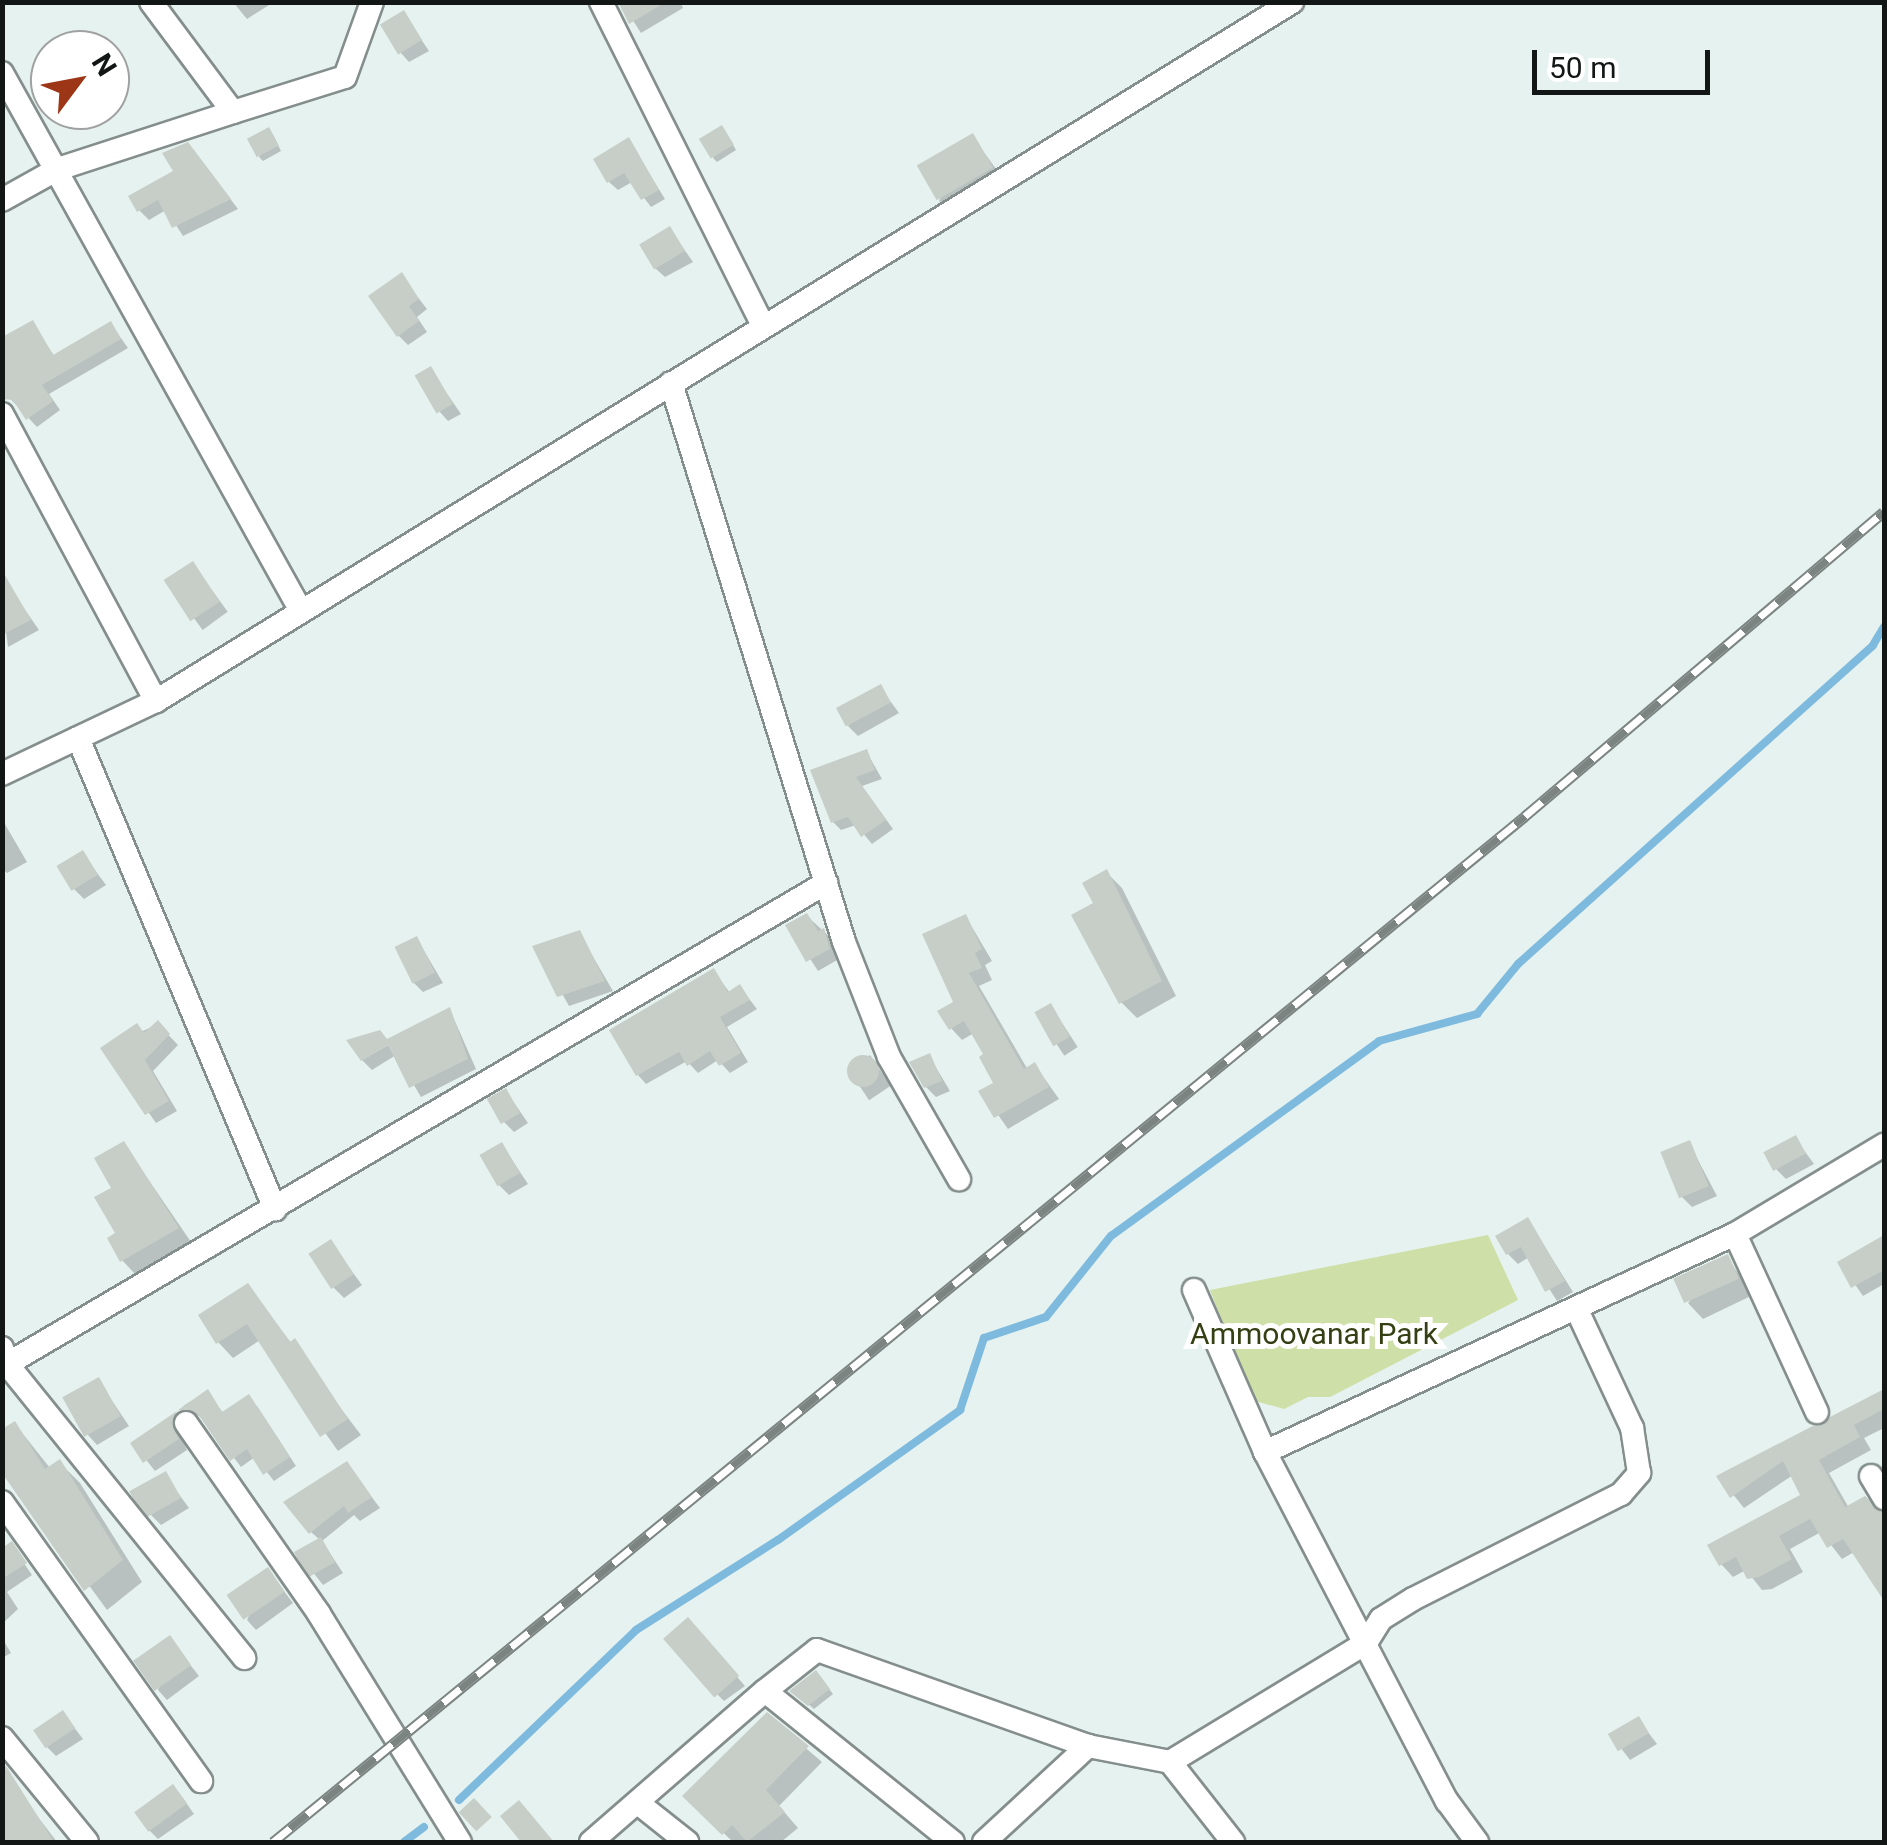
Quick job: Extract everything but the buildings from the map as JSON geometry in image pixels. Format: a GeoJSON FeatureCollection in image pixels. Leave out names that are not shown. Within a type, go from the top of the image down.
{"type":"FeatureCollection","features":[{"type":"Feature","properties":{"kind":"street"},"geometry":{"type":"LineString","coordinates":[[151,2],[233,112]]}},
{"type":"Feature","properties":{"kind":"street"},"geometry":{"type":"LineString","coordinates":[[2,200],[58,169],[345,77],[372,2]]}},
{"type":"Feature","properties":{"kind":"street"},"geometry":{"type":"LineString","coordinates":[[601,2],[764,326]]}},
{"type":"Feature","properties":{"kind":"street"},"geometry":{"type":"LineString","coordinates":[[2,774],[156,700],[1292,2]]}},
{"type":"Feature","properties":{"kind":"street"},"geometry":{"type":"LineString","coordinates":[[2,73],[301,611]]}},
{"type":"Feature","properties":{"kind":"street"},"geometry":{"type":"LineString","coordinates":[[671,383],[826,883],[889,1058],[959,1179]]}},
{"type":"Feature","properties":{"kind":"street"},"geometry":{"type":"LineString","coordinates":[[2,414],[156,700]]}},
{"type":"Feature","properties":{"kind":"street"},"geometry":{"type":"LineString","coordinates":[[78,738],[275,1209]]}},
{"type":"Feature","properties":{"kind":"street"},"geometry":{"type":"LineString","coordinates":[[244,1658],[4,1360],[275,1209],[826,883]]}},
{"type":"Feature","properties":{"kind":"street"},"geometry":{"type":"LineString","coordinates":[[1265,1452],[1735,1234],[1881,1154]]}},
{"type":"Feature","properties":{"kind":"street"},"geometry":{"type":"LineString","coordinates":[[1735,1234],[1817,1412]]}},
{"type":"Feature","properties":{"kind":"street"},"geometry":{"type":"LineString","coordinates":[[1194,1290],[1265,1452],[1448,1801],[1477,1842]]}},
{"type":"Feature","properties":{"kind":"street"},"geometry":{"type":"LineString","coordinates":[[1170,1762],[1366,1643],[1381,1619],[1414,1599],[1621,1494],[1639,1473],[1632,1428],[1576,1308]]}},
{"type":"Feature","properties":{"kind":"street"},"geometry":{"type":"LineString","coordinates":[[186,1423],[319,1614],[460,1842]]}},
{"type":"Feature","properties":{"kind":"street"},"geometry":{"type":"LineString","coordinates":[[1870,1476],[1884,1498]]}},
{"type":"Feature","properties":{"kind":"street"},"geometry":{"type":"LineString","coordinates":[[2,1502],[10,1530],[201,1781]]}},
{"type":"Feature","properties":{"kind":"street"},"geometry":{"type":"LineString","coordinates":[[592,1842],[765,1690],[817,1650],[1088,1746],[1170,1762],[1233,1842]]}},
{"type":"Feature","properties":{"kind":"street"},"geometry":{"type":"LineString","coordinates":[[765,1690],[953,1842]]}},
{"type":"Feature","properties":{"kind":"street"},"geometry":{"type":"LineString","coordinates":[[2,1738],[87,1842]]}},
{"type":"Feature","properties":{"kind":"street"},"geometry":{"type":"LineString","coordinates":[[984,1842],[1088,1746]]}},
{"type":"Feature","properties":{"kind":"street"},"geometry":{"type":"LineString","coordinates":[[638,1803],[687,1842]]}},
{"type":"Feature","properties":{"kind":"green space","name":"Ammoovanar Park"},"geometry":{"type":"Polygon","coordinates":[[[1488,1235],[1518,1300],[1330,1397],[1308,1397],[1284,1409],[1252,1400],[1210,1290],[1488,1235]]]}},
{"type":"Feature","properties":{"kind":"waterway"},"geometry":{"type":"LineString","coordinates":[[459,1800],[636,1630],[778,1540],[960,1410],[984,1338],[1046,1317],[1111,1236],[1379,1041],[1477,1014],[1518,964],[1873,645],[1884,627]]}},
{"type":"Feature","properties":{"kind":"waterway"},"geometry":{"type":"LineString","coordinates":[[404,1842],[424,1827]]}},
{"type":"Feature","properties":{"kind":"railway"},"geometry":{"type":"LineString","coordinates":[[273,1842],[1525,816],[1884,512]]}}]}
